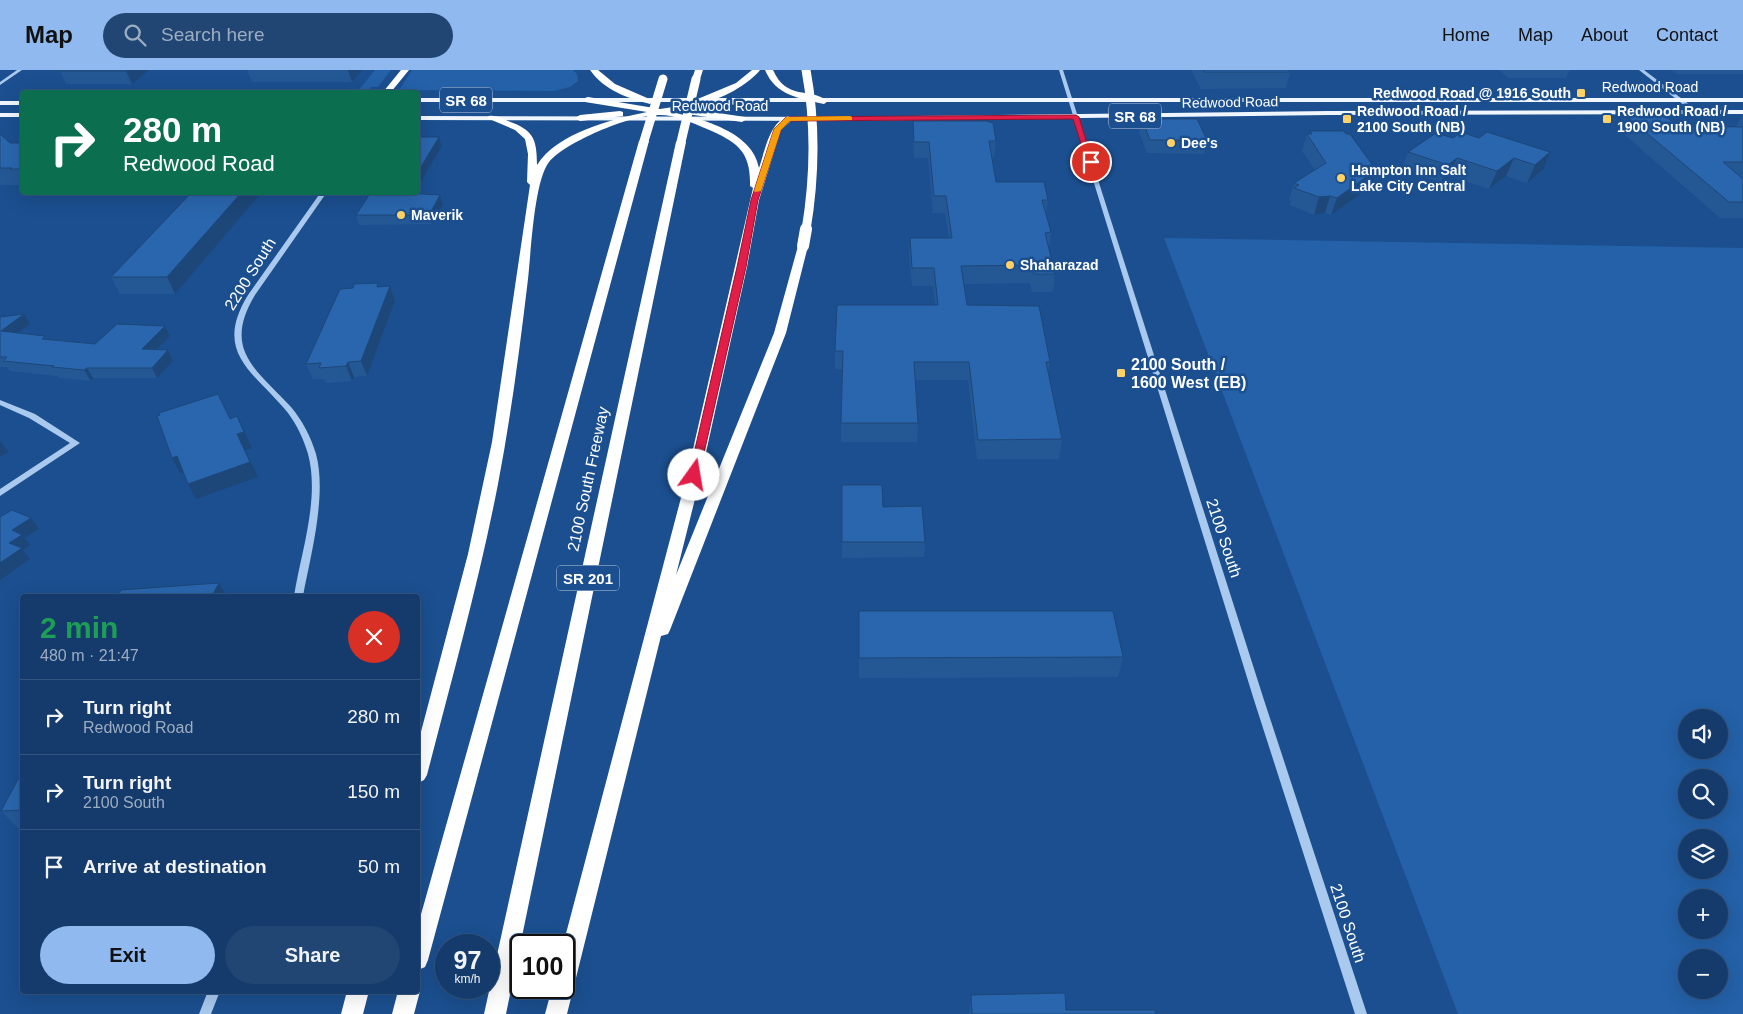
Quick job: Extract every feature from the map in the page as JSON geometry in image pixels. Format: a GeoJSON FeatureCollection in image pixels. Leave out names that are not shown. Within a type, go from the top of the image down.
{"type":"FeatureCollection","features":[{"type":"Feature","properties":{"kind":"highway"},"geometry":{"type":"LineString","coordinates":[[389,90],[405,70]]}},
{"type":"Feature","properties":{"kind":"highway"},"geometry":{"type":"LineString","coordinates":[[594,70],[609,84],[726,135],[746,150],[751,156],[755,169],[754,200]]}},
{"type":"Feature","properties":{"kind":"highway"},"geometry":{"type":"LineString","coordinates":[[420,767],[453,645],[487,504],[510,375],[532,200],[537,179],[544,162],[558,148],[592,130],[699,100],[734,87],[748,79],[756,70]]}},
{"type":"Feature","properties":{"kind":"highway"},"geometry":{"type":"LineString","coordinates":[[769,70],[774,82],[782,89],[824,101]]}},
{"type":"Feature","properties":{"kind":"highway"},"geometry":{"type":"LineString","coordinates":[[639,690],[780,333],[803,246],[813,188],[816,136],[812,94],[806,70]]}},
{"type":"Feature","properties":{"kind":"highway","name":"2100 South Freeway"},"geometry":{"type":"LineString","coordinates":[[420,953],[664,74]]}},
{"type":"Feature","properties":{"kind":"highway","name":"2100 South Freeway"},"geometry":{"type":"LineString","coordinates":[[495,1014],[681,142],[698,75]]}},
{"type":"Feature","properties":{"kind":"highway"},"geometry":{"type":"LineString","coordinates":[[588,100],[650,109]]}},
{"type":"Feature","properties":{"kind":"highway"},"geometry":{"type":"LineString","coordinates":[[580,118],[748,100]]}},
{"type":"Feature","properties":{"kind":"highway"},"geometry":{"type":"LineString","coordinates":[[669,109],[742,119]]}},
{"type":"Feature","properties":{"kind":"highway"},"geometry":{"type":"LineString","coordinates":[[492,118],[522,130],[531,139],[532,200]]}},
{"type":"Feature","properties":{"kind":"highway"},"geometry":{"type":"LineString","coordinates":[[575,939],[694,475],[740,276],[754,200],[777,129],[788,119]]}},
{"type":"Feature","properties":{"kind":"highway"},"geometry":{"type":"LineString","coordinates":[[352,1014],[357,994]]}},
{"type":"Feature","properties":{"kind":"highway"},"geometry":{"type":"LineString","coordinates":[[403,1014],[408,994]]}},
{"type":"Feature","properties":{"kind":"highway"},"geometry":{"type":"LineString","coordinates":[[556,1014],[559,999]]}},
{"type":"Feature","properties":{"kind":"main road","name":"Redwood Road"},"geometry":{"type":"LineString","coordinates":[[420,100],[1743,100]]}},
{"type":"Feature","properties":{"kind":"main road"},"geometry":{"type":"LineString","coordinates":[[0,103],[20,103]]}},
{"type":"Feature","properties":{"kind":"main road","name":"Redwood Road"},"geometry":{"type":"LineString","coordinates":[[420,118],[788,119],[1329,113],[1743,112]]}},
{"type":"Feature","properties":{"kind":"main road"},"geometry":{"type":"LineString","coordinates":[[0,115],[20,115]]}},
{"type":"Feature","properties":{"kind":"street"},"geometry":{"type":"LineString","coordinates":[[0,84],[20,70]]}},
{"type":"Feature","properties":{"kind":"street","name":"2100 South"},"geometry":{"type":"LineString","coordinates":[[1061,70],[1259,700],[1361,1014]]}},
{"type":"Feature","properties":{"kind":"street"},"geometry":{"type":"LineString","coordinates":[[1641,70],[1696,112]]}},
{"type":"Feature","properties":{"kind":"street","name":"2200 South"},"geometry":{"type":"LineString","coordinates":[[298,594],[314,501],[315,473],[311,453],[303,431],[290,412],[252,371],[241,355],[237,341],[238,327],[244,308],[322,195]]}},
{"type":"Feature","properties":{"kind":"street"},"geometry":{"type":"LineString","coordinates":[[0,402],[32,416],[76,443],[0,493]]}},
{"type":"Feature","properties":{"kind":"street"},"geometry":{"type":"LineString","coordinates":[[205,1014],[213,994]]}},
{"type":"Feature","properties":{"kind":"shaded area"},"geometry":{"type":"Polygon","coordinates":[[[375,70],[391,70],[378,87],[371,87],[369,90],[359,90],[375,70]]]}},
{"type":"Feature","properties":{"kind":"shaded area"},"geometry":{"type":"Polygon","coordinates":[[[412,70],[573,70],[577,74],[578,81],[570,87],[553,91],[399,90],[412,70]]]}},
{"type":"Feature","properties":{"kind":"shaded area"},"geometry":{"type":"Polygon","coordinates":[[[1164,238],[1743,248],[1743,1014],[1458,1014],[1164,238]]]}},
{"type":"Feature","properties":{"kind":"building"},"geometry":{"type":"Polygon","coordinates":[[[62,70],[128,70],[60,71],[62,70]]]}},
{"type":"Feature","properties":{"kind":"building"},"geometry":{"type":"Polygon","coordinates":[[[1203,70],[1289,70],[1290,72],[1205,72],[1203,70]]]}},
{"type":"Feature","properties":{"kind":"building"},"geometry":{"type":"Polygon","coordinates":[[[1624,114],[1662,114],[1678,126],[1743,127],[1743,162],[1723,162],[1743,179],[1743,202],[1729,202],[1624,114]]]}},
{"type":"Feature","properties":{"kind":"building"},"geometry":{"type":"Polygon","coordinates":[[[1142,119],[1197,119],[1207,140],[1150,140],[1142,119]]]}},
{"type":"Feature","properties":{"kind":"building"},"geometry":{"type":"Polygon","coordinates":[[[913,121],[986,121],[993,123],[996,141],[989,141],[996,182],[1044,182],[1048,200],[1042,200],[1051,232],[1045,233],[1055,274],[1034,274],[1032,265],[961,266],[967,305],[1039,306],[1050,362],[1046,362],[1062,439],[978,440],[969,362],[914,362],[918,423],[841,423],[843,351],[835,351],[837,305],[938,305],[934,268],[912,268],[910,238],[952,238],[946,196],[934,196],[929,142],[914,142],[913,121]]]}},
{"type":"Feature","properties":{"kind":"building"},"geometry":{"type":"Polygon","coordinates":[[[1310,131],[1344,131],[1346,134],[1350,134],[1376,170],[1337,198],[1330,196],[1319,197],[1294,188],[1299,185],[1294,183],[1326,163],[1307,134],[1312,134],[1310,131]]]}},
{"type":"Feature","properties":{"kind":"building"},"geometry":{"type":"Polygon","coordinates":[[[1461,132],[1479,138],[1487,132],[1550,152],[1535,165],[1514,158],[1497,171],[1457,158],[1448,165],[1408,152],[1436,133],[1453,138],[1461,132]]]}},
{"type":"Feature","properties":{"kind":"building"},"geometry":{"type":"Polygon","coordinates":[[[0,134],[10,143],[20,143],[20,169],[0,168],[0,134]]]}},
{"type":"Feature","properties":{"kind":"building"},"geometry":{"type":"Polygon","coordinates":[[[420,137],[439,137],[420,169],[420,137]]]}},
{"type":"Feature","properties":{"kind":"building"},"geometry":{"type":"Polygon","coordinates":[[[189,195],[239,195],[167,277],[111,277],[189,195]]]}},
{"type":"Feature","properties":{"kind":"building"},"geometry":{"type":"Polygon","coordinates":[[[369,195],[440,195],[429,215],[356,215],[369,195]]]}},
{"type":"Feature","properties":{"kind":"building"},"geometry":{"type":"Polygon","coordinates":[[[378,283],[377,287],[390,286],[361,361],[348,362],[346,366],[319,368],[321,363],[306,364],[340,289],[353,288],[354,284],[378,283]]]}},
{"type":"Feature","properties":{"kind":"building"},"geometry":{"type":"Polygon","coordinates":[[[24,314],[1,331],[45,336],[42,339],[95,344],[117,324],[165,326],[142,349],[168,350],[152,368],[87,368],[84,370],[3,361],[7,357],[0,357],[0,317],[24,314]]]}},
{"type":"Feature","properties":{"kind":"building"},"geometry":{"type":"Polygon","coordinates":[[[218,394],[230,419],[237,416],[244,432],[237,434],[250,462],[188,484],[177,456],[172,458],[157,416],[160,415],[159,413],[218,394]]]}},
{"type":"Feature","properties":{"kind":"building"},"geometry":{"type":"Polygon","coordinates":[[[842,485],[882,485],[883,507],[922,506],[925,542],[842,542],[842,485]]]}},
{"type":"Feature","properties":{"kind":"building"},"geometry":{"type":"Polygon","coordinates":[[[12,510],[31,518],[12,530],[22,535],[9,543],[22,548],[0,563],[0,517],[12,510]]]}},
{"type":"Feature","properties":{"kind":"building"},"geometry":{"type":"Polygon","coordinates":[[[219,583],[213,594],[118,594],[121,590],[219,583]]]}},
{"type":"Feature","properties":{"kind":"building"},"geometry":{"type":"Polygon","coordinates":[[[859,611],[1113,611],[1123,657],[859,658],[859,611]]]}},
{"type":"Feature","properties":{"kind":"building"},"geometry":{"type":"Polygon","coordinates":[[[20,776],[20,810],[1,811],[20,776]]]}},
{"type":"Feature","properties":{"kind":"building"},"geometry":{"type":"Polygon","coordinates":[[[1065,993],[1066,1010],[1155,1010],[1156,1014],[972,1014],[971,995],[1065,993]]]}},
{"type":"Feature","properties":{"kind":"slow traffic"},"geometry":{"type":"LineString","coordinates":[[757,191],[777,129],[788,119],[850,118]]}},
{"type":"Feature","properties":{"kind":"place","name":"Redwood Road @ 1916 South"},"geometry":{"type":"Point","coordinates":[1581,93]}},
{"type":"Feature","properties":{"kind":"place","name":"Redwood Road / 2100 South (NB)"},"geometry":{"type":"Point","coordinates":[1347,119]}},
{"type":"Feature","properties":{"kind":"place","name":"Redwood Road / 1900 South (NB)"},"geometry":{"type":"Point","coordinates":[1607,119]}},
{"type":"Feature","properties":{"kind":"place","name":"Dee's"},"geometry":{"type":"Point","coordinates":[1171,143]}},
{"type":"Feature","properties":{"kind":"place","name":"Hampton Inn Salt Lake City Central"},"geometry":{"type":"Point","coordinates":[1341,178]}},
{"type":"Feature","properties":{"kind":"place","name":"Maverik"},"geometry":{"type":"Point","coordinates":[401,215]}},
{"type":"Feature","properties":{"kind":"place","name":"Shaharazad"},"geometry":{"type":"Point","coordinates":[1010,265]}},
{"type":"Feature","properties":{"kind":"place","name":"2100 South / 1600 West (EB)"},"geometry":{"type":"Point","coordinates":[1121,373]}},
{"type":"Feature","properties":{"kind":"route"},"geometry":{"type":"LineString","coordinates":[[694,475],[741,267],[754,200],[777,129],[788,119],[1076,117],[1091,162]]}}]}
